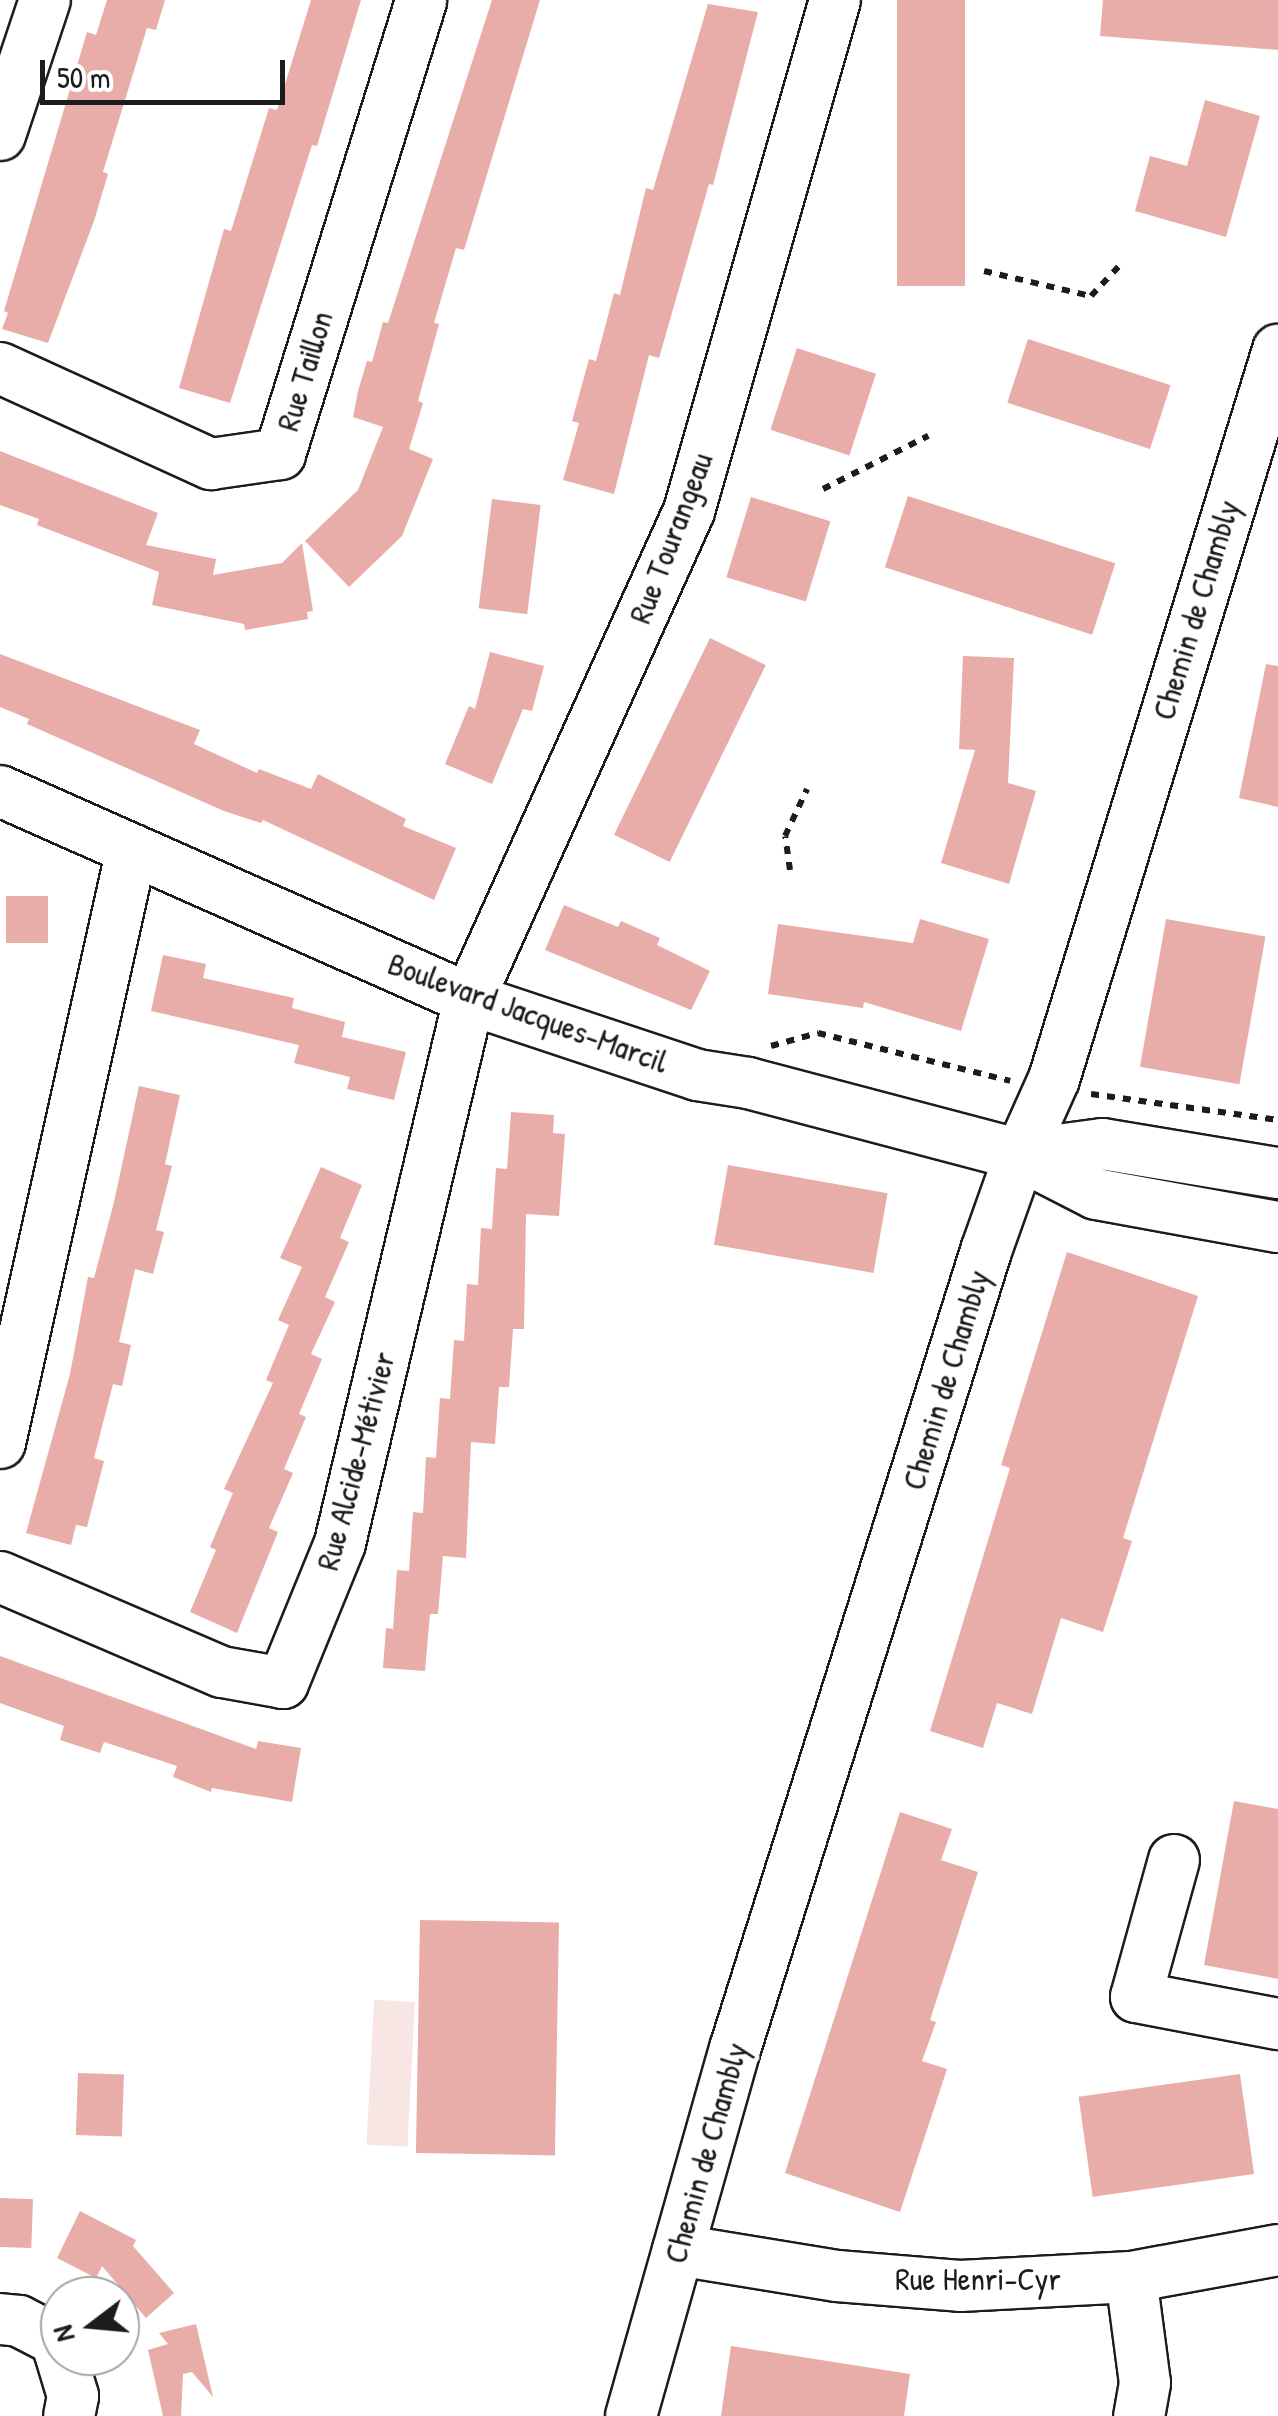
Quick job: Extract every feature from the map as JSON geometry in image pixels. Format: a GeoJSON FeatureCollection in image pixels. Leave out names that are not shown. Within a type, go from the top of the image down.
{"type":"FeatureCollection","features":[{"type":"Feature","properties":{"kind":"street"},"geometry":{"type":"LineString","coordinates":[[0,135],[45,0]]}},
{"type":"Feature","properties":{"kind":"street","name":"Rue Taillon"},"geometry":{"type":"LineString","coordinates":[[0,368],[211,464],[280,454],[421,0]]}},
{"type":"Feature","properties":{"kind":"street","name":"Rue Tourangeau"},"geometry":{"type":"LineString","coordinates":[[469,999],[688,512],[834,0]]}},
{"type":"Feature","properties":{"kind":"street","name":"Chemin de Chambly"},"geometry":{"type":"LineString","coordinates":[[632,2416],[741,2030],[1020,1155],[1048,1090],[1278,350]]}},
{"type":"Feature","properties":{"kind":"street","name":"Boulevard Jacques-Marcil"},"geometry":{"type":"LineString","coordinates":[[0,791],[469,999],[697,1075],[748,1084],[1020,1155],[1096,1194],[1278,1226]]}},
{"type":"Feature","properties":{"kind":"street"},"geometry":{"type":"LineString","coordinates":[[0,1443],[132,849]]}},
{"type":"Feature","properties":{"kind":"street","name":"Rue Alcide-Métivier"},"geometry":{"type":"LineString","coordinates":[[0,1577],[222,1672],[283,1682],[340,1543],[469,999]]}},
{"type":"Feature","properties":{"kind":"street","name":"Boulevard Jacques-Marcil"},"geometry":{"type":"LineString","coordinates":[[1020,1155],[1102,1144],[1278,1173]]}},
{"type":"Feature","properties":{"kind":"street"},"geometry":{"type":"LineString","coordinates":[[1174,1860],[1136,1997],[1278,2024]]}},
{"type":"Feature","properties":{"kind":"street","name":"Rue Henri-Cyr"},"geometry":{"type":"LineString","coordinates":[[678,2250],[837,2276],[960,2286],[1131,2276],[1278,2250]]}},
{"type":"Feature","properties":{"kind":"street"},"geometry":{"type":"LineString","coordinates":[[1131,2276],[1144,2383],[1139,2416]]}},
{"type":"Feature","properties":{"kind":"street"},"geometry":{"type":"LineString","coordinates":[[0,2320],[19,2320],[40,2331]]}},
{"type":"Feature","properties":{"kind":"street"},"geometry":{"type":"LineString","coordinates":[[67,2376],[73,2396],[69,2416]]}},
{"type":"Feature","properties":{"kind":"path"},"geometry":{"type":"LineString","coordinates":[[984,271],[1091,296],[1120,265]]}},
{"type":"Feature","properties":{"kind":"path"},"geometry":{"type":"LineString","coordinates":[[823,489],[928,436]]}},
{"type":"Feature","properties":{"kind":"path"},"geometry":{"type":"LineString","coordinates":[[790,870],[786,836],[807,789]]}},
{"type":"Feature","properties":{"kind":"path"},"geometry":{"type":"LineString","coordinates":[[748,1084],[772,1044],[818,1033],[1048,1090],[1278,1120]]}},
{"type":"Feature","properties":{"kind":"shaded area"},"geometry":{"type":"Polygon","coordinates":[[[374,2000],[415,2002],[407,2147],[366,2145],[374,2000]]]}},
{"type":"Feature","properties":{"kind":"building"},"geometry":{"type":"Polygon","coordinates":[[[107,0],[165,0],[156,30],[147,28],[103,172],[108,174],[94,221],[48,343],[2,329],[8,313],[4,311],[87,32],[96,35],[107,0]]]}},
{"type":"Feature","properties":{"kind":"building"},"geometry":{"type":"Polygon","coordinates":[[[311,0],[361,0],[317,146],[312,145],[230,403],[179,388],[224,229],[231,231],[269,108],[277,110],[311,0]]]}},
{"type":"Feature","properties":{"kind":"building"},"geometry":{"type":"Polygon","coordinates":[[[492,0],[540,0],[464,250],[456,248],[434,323],[439,324],[409,449],[433,459],[402,536],[349,587],[305,541],[358,490],[383,427],[353,417],[358,391],[367,361],[372,362],[383,322],[388,323],[492,0]]]}},
{"type":"Feature","properties":{"kind":"building"},"geometry":{"type":"Polygon","coordinates":[[[897,0],[965,0],[965,286],[897,286],[897,0]]]}},
{"type":"Feature","properties":{"kind":"building"},"geometry":{"type":"Polygon","coordinates":[[[1103,0],[1278,0],[1278,50],[1100,36],[1103,0]]]}},
{"type":"Feature","properties":{"kind":"building"},"geometry":{"type":"Polygon","coordinates":[[[708,4],[758,12],[713,185],[709,184],[659,358],[649,355],[614,494],[563,480],[579,423],[572,421],[589,359],[596,361],[614,293],[620,295],[646,188],[653,190],[708,4]]]}},
{"type":"Feature","properties":{"kind":"building"},"geometry":{"type":"Polygon","coordinates":[[[1205,100],[1260,116],[1226,237],[1135,211],[1150,156],[1187,166],[1205,100]]]}},
{"type":"Feature","properties":{"kind":"building"},"geometry":{"type":"Polygon","coordinates":[[[1028,339],[1171,385],[1150,449],[1007,403],[1028,339]]]}},
{"type":"Feature","properties":{"kind":"building"},"geometry":{"type":"Polygon","coordinates":[[[797,348],[876,374],[849,455],[770,430],[797,348]]]}},
{"type":"Feature","properties":{"kind":"building"},"geometry":{"type":"Polygon","coordinates":[[[0,451],[158,513],[146,545],[216,559],[213,575],[282,563],[302,543],[313,611],[307,612],[308,619],[245,630],[244,624],[152,605],[159,572],[37,525],[39,519],[0,505],[0,451]]]}},
{"type":"Feature","properties":{"kind":"building"},"geometry":{"type":"Polygon","coordinates":[[[908,496],[1115,563],[1092,635],[885,567],[908,496]]]}},
{"type":"Feature","properties":{"kind":"building"},"geometry":{"type":"Polygon","coordinates":[[[751,497],[830,521],[806,602],[726,577],[751,497]]]}},
{"type":"Feature","properties":{"kind":"building"},"geometry":{"type":"Polygon","coordinates":[[[492,499],[541,505],[527,614],[479,608],[492,499]]]}},
{"type":"Feature","properties":{"kind":"building"},"geometry":{"type":"Polygon","coordinates":[[[710,638],[766,665],[670,862],[614,835],[710,638]]]}},
{"type":"Feature","properties":{"kind":"building"},"geometry":{"type":"Polygon","coordinates":[[[490,652],[544,666],[532,711],[523,709],[492,784],[445,764],[469,706],[475,709],[490,652]]]}},
{"type":"Feature","properties":{"kind":"building"},"geometry":{"type":"Polygon","coordinates":[[[0,654],[200,730],[194,744],[257,773],[259,769],[311,789],[318,774],[406,819],[403,826],[456,848],[434,900],[263,820],[261,823],[224,811],[27,724],[29,719],[0,707],[0,654]]]}},
{"type":"Feature","properties":{"kind":"building"},"geometry":{"type":"Polygon","coordinates":[[[963,656],[1014,658],[1008,783],[1036,791],[1009,884],[941,863],[975,750],[959,749],[963,656]]]}},
{"type":"Feature","properties":{"kind":"building"},"geometry":{"type":"Polygon","coordinates":[[[1266,664],[1278,666],[1278,807],[1239,798],[1266,664]]]}},
{"type":"Feature","properties":{"kind":"building"},"geometry":{"type":"Polygon","coordinates":[[[6,896],[48,896],[48,943],[6,943],[6,896]]]}},
{"type":"Feature","properties":{"kind":"building"},"geometry":{"type":"Polygon","coordinates":[[[564,905],[618,927],[621,921],[660,938],[657,945],[710,971],[691,1010],[545,950],[564,905]]]}},
{"type":"Feature","properties":{"kind":"building"},"geometry":{"type":"Polygon","coordinates":[[[920,919],[989,939],[961,1031],[864,1002],[863,1008],[768,994],[778,924],[913,943],[920,919]]]}},
{"type":"Feature","properties":{"kind":"building"},"geometry":{"type":"Polygon","coordinates":[[[1166,919],[1265,937],[1239,1084],[1140,1067],[1166,919]]]}},
{"type":"Feature","properties":{"kind":"building"},"geometry":{"type":"Polygon","coordinates":[[[163,955],[206,964],[203,978],[294,998],[292,1008],[345,1022],[342,1037],[406,1052],[394,1100],[347,1089],[350,1077],[294,1063],[299,1045],[151,1011],[163,955]]]}},
{"type":"Feature","properties":{"kind":"building"},"geometry":{"type":"Polygon","coordinates":[[[139,1086],[180,1095],[165,1164],[172,1166],[156,1230],[164,1232],[153,1274],[135,1269],[119,1342],[131,1345],[122,1386],[113,1384],[94,1458],[104,1461],[87,1527],[76,1525],[71,1545],[26,1533],[70,1374],[88,1277],[94,1278],[114,1202],[139,1086]]]}},
{"type":"Feature","properties":{"kind":"building"},"geometry":{"type":"Polygon","coordinates":[[[511,1112],[554,1115],[553,1133],[565,1134],[559,1216],[526,1214],[524,1329],[513,1329],[509,1387],[499,1387],[495,1444],[471,1442],[466,1558],[443,1556],[438,1614],[430,1614],[425,1671],[383,1668],[386,1628],[393,1629],[397,1570],[409,1571],[413,1512],[423,1513],[426,1457],[436,1458],[440,1398],[450,1399],[454,1340],[464,1341],[467,1284],[478,1285],[481,1228],[492,1229],[496,1168],[507,1169],[511,1112]]]}},
{"type":"Feature","properties":{"kind":"building"},"geometry":{"type":"Polygon","coordinates":[[[728,1165],[888,1193],[873,1273],[714,1245],[728,1165]]]}},
{"type":"Feature","properties":{"kind":"building"},"geometry":{"type":"Polygon","coordinates":[[[321,1167],[362,1185],[340,1238],[349,1242],[325,1297],[335,1302],[311,1354],[322,1359],[299,1414],[306,1417],[284,1469],[293,1473],[269,1528],[278,1532],[237,1633],[190,1612],[216,1550],[210,1547],[233,1493],[224,1489],[273,1383],[266,1380],[289,1325],[278,1320],[302,1267],[280,1258],[321,1167]]]}},
{"type":"Feature","properties":{"kind":"building"},"geometry":{"type":"Polygon","coordinates":[[[1067,1252],[1198,1296],[1123,1538],[1132,1541],[1103,1632],[1061,1618],[1032,1714],[997,1703],[983,1748],[930,1731],[1010,1468],[1001,1465],[1067,1252]]]}},
{"type":"Feature","properties":{"kind":"building"},"geometry":{"type":"Polygon","coordinates":[[[0,1656],[256,1749],[258,1741],[301,1748],[292,1802],[212,1788],[211,1792],[173,1777],[177,1766],[104,1742],[100,1753],[60,1740],[64,1726],[0,1703],[0,1656]]]}},
{"type":"Feature","properties":{"kind":"building"},"geometry":{"type":"Polygon","coordinates":[[[1234,1801],[1278,1809],[1278,1979],[1204,1965],[1234,1801]]]}},
{"type":"Feature","properties":{"kind":"building"},"geometry":{"type":"Polygon","coordinates":[[[900,1812],[952,1829],[941,1860],[978,1872],[930,2020],[936,2022],[922,2061],[947,2069],[900,2212],[785,2173],[900,1812]]]}},
{"type":"Feature","properties":{"kind":"building"},"geometry":{"type":"Polygon","coordinates":[[[420,1920],[559,1922],[555,2155],[416,2153],[420,1920]]]}},
{"type":"Feature","properties":{"kind":"building"},"geometry":{"type":"Polygon","coordinates":[[[78,2073],[124,2075],[122,2137],[76,2135],[78,2073]]]}},
{"type":"Feature","properties":{"kind":"building"},"geometry":{"type":"Polygon","coordinates":[[[1240,2074],[1254,2174],[1093,2197],[1079,2097],[1240,2074]]]}},
{"type":"Feature","properties":{"kind":"building"},"geometry":{"type":"Polygon","coordinates":[[[0,2198],[33,2199],[31,2248],[0,2247],[0,2198]]]}},
{"type":"Feature","properties":{"kind":"building"},"geometry":{"type":"Polygon","coordinates":[[[80,2211],[136,2240],[133,2246],[174,2293],[146,2318],[140,2311],[140,2276],[110,2276],[102,2266],[97,2276],[92,2276],[57,2258],[80,2211]]]}},
{"type":"Feature","properties":{"kind":"building"},"geometry":{"type":"Polygon","coordinates":[[[196,2324],[213,2397],[192,2372],[183,2374],[181,2416],[163,2416],[148,2350],[168,2344],[159,2333],[196,2324]]]}},
{"type":"Feature","properties":{"kind":"building"},"geometry":{"type":"Polygon","coordinates":[[[731,2346],[910,2374],[904,2416],[721,2416],[731,2346]]]}}]}
